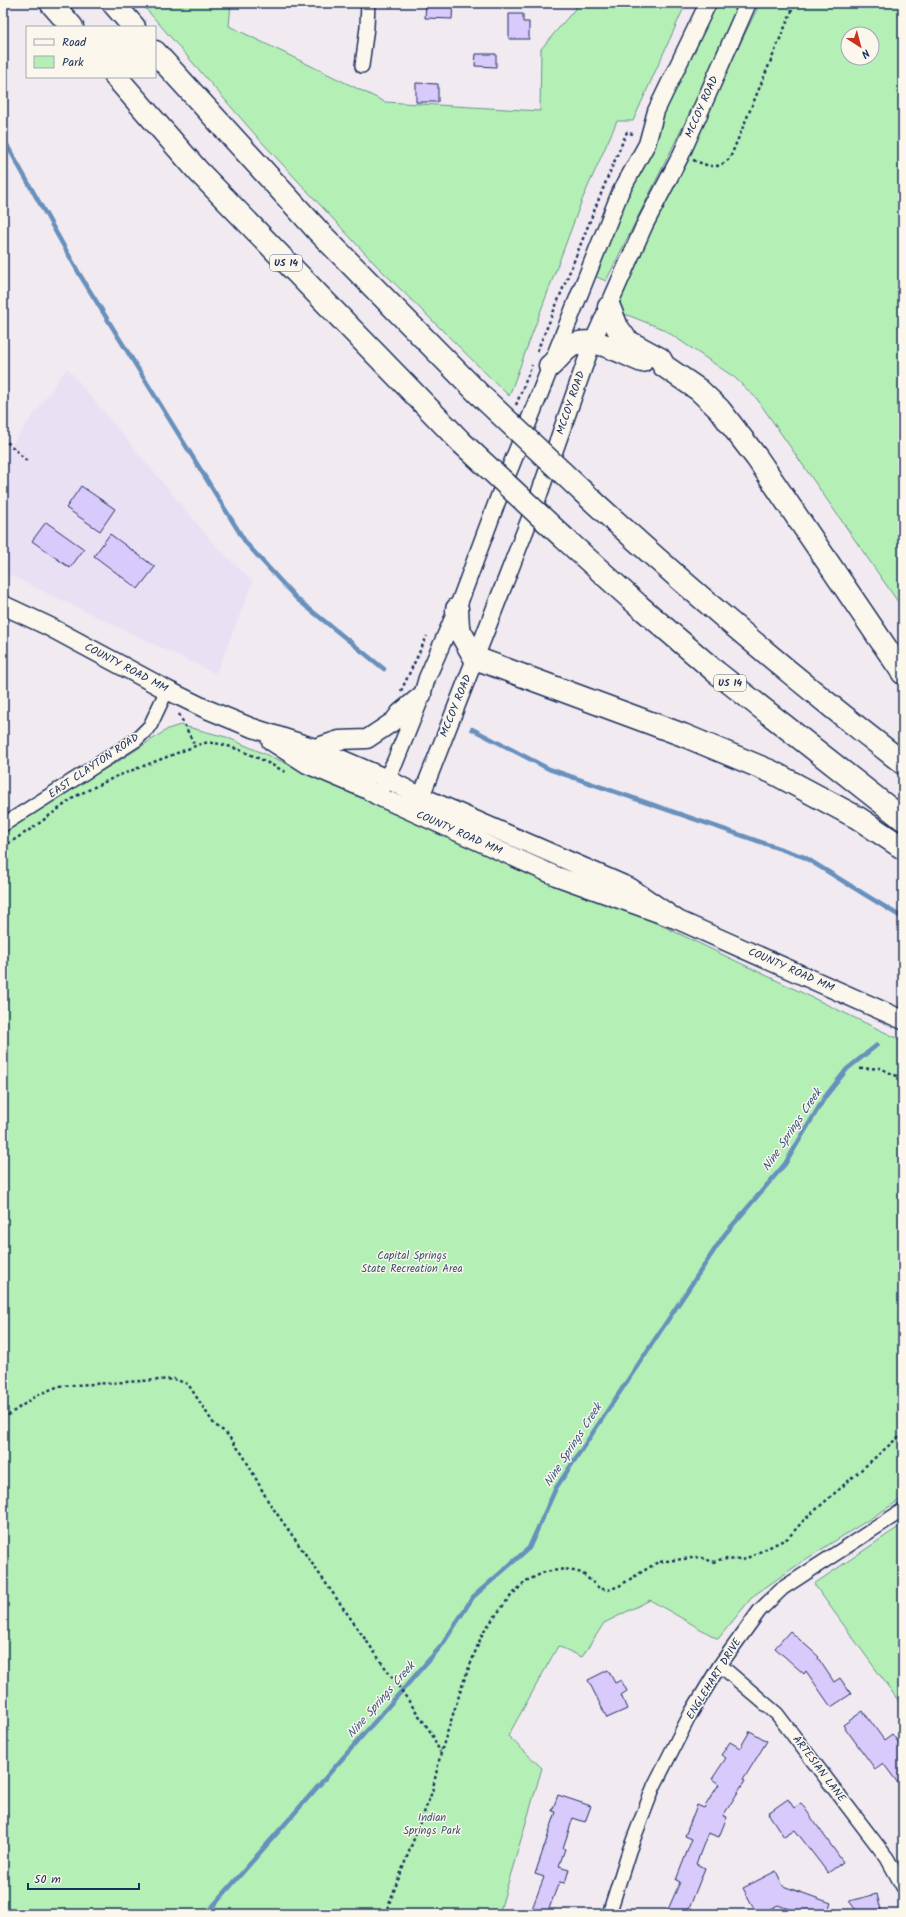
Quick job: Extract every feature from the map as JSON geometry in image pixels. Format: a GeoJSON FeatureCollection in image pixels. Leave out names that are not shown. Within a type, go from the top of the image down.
{"type":"FeatureCollection","features":[{"type":"Feature","properties":{"kind":"highway"},"geometry":{"type":"LineString","coordinates":[[50,3],[71,26]]}},
{"type":"Feature","properties":{"kind":"highway"},"geometry":{"type":"LineString","coordinates":[[113,3],[133,26]]}},
{"type":"Feature","properties":{"kind":"highway"},"geometry":{"type":"LineString","coordinates":[[156,53],[314,227],[479,394],[646,550],[712,608],[903,763]]}},
{"type":"Feature","properties":{"kind":"highway","name":"US 14"},"geometry":{"type":"LineString","coordinates":[[117,78],[198,171],[462,443],[638,605],[716,672],[903,819]]}},
{"type":"Feature","properties":{"kind":"highway"},"geometry":{"type":"LineString","coordinates":[[609,307],[617,327],[627,341],[660,359],[664,366],[699,390],[720,409],[757,458],[903,673]]}},
{"type":"Feature","properties":{"kind":"highway"},"geometry":{"type":"LineString","coordinates":[[550,366],[570,347],[582,341],[592,341],[656,366],[664,366]]}},
{"type":"Feature","properties":{"kind":"highway"},"geometry":{"type":"LineString","coordinates":[[457,609],[458,628],[475,658],[683,736],[772,772],[858,818],[903,848]]}},
{"type":"Feature","properties":{"kind":"main road","name":"COUNTY ROAD MM"},"geometry":{"type":"LineString","coordinates":[[3,605],[48,626],[167,690],[250,727],[315,748],[388,779],[422,797],[631,888],[678,920]]}},
{"type":"Feature","properties":{"kind":"main road"},"geometry":{"type":"LineString","coordinates":[[315,748],[339,740],[367,739],[394,721],[400,713],[422,695]]}},
{"type":"Feature","properties":{"kind":"main road","name":"COUNTY ROAD MM"},"geometry":{"type":"LineString","coordinates":[[250,727],[307,764],[366,789],[378,796],[556,876],[678,920],[903,1020]]}},
{"type":"Feature","properties":{"kind":"street"},"geometry":{"type":"LineString","coordinates":[[362,66],[367,27],[368,3]]}},
{"type":"Feature","properties":{"kind":"street"},"geometry":{"type":"LineString","coordinates":[[378,796],[388,779],[422,695],[427,678],[457,609],[504,483],[620,193],[647,144],[656,111],[708,3]]}},
{"type":"Feature","properties":{"kind":"street","name":"MCCOY ROAD"},"geometry":{"type":"LineString","coordinates":[[414,812],[422,797],[536,503],[592,341],[609,307],[645,224],[681,155],[748,3]]}},
{"type":"Feature","properties":{"kind":"street","name":"EAST CLAYTON ROAD"},"geometry":{"type":"LineString","coordinates":[[3,825],[136,740],[150,726],[167,690]]}},
{"type":"Feature","properties":{"kind":"street","name":"ENGLEHART DRIVE"},"geometry":{"type":"LineString","coordinates":[[609,1914],[629,1851],[654,1786],[691,1713],[720,1665],[760,1610],[783,1588],[903,1510]]}},
{"type":"Feature","properties":{"kind":"street","name":"ARTESIAN LANE"},"geometry":{"type":"LineString","coordinates":[[720,1665],[777,1714],[887,1858],[903,1887]]}},
{"type":"Feature","properties":{"kind":"path"},"geometry":{"type":"LineString","coordinates":[[3,438],[28,462]]}},
{"type":"Feature","properties":{"kind":"path"},"geometry":{"type":"LineString","coordinates":[[167,690],[195,746]]}},
{"type":"Feature","properties":{"kind":"path"},"geometry":{"type":"LineString","coordinates":[[3,847],[34,827],[76,796],[115,777],[195,746],[211,742],[226,746],[295,776]]}},
{"type":"Feature","properties":{"kind":"path"},"geometry":{"type":"LineString","coordinates":[[860,1068],[880,1068],[903,1079]]}},
{"type":"Feature","properties":{"kind":"path"},"geometry":{"type":"LineString","coordinates":[[3,1419],[37,1395],[59,1386],[174,1379],[188,1384],[214,1424],[226,1433],[243,1455],[268,1501],[432,1734],[441,1752]]}},
{"type":"Feature","properties":{"kind":"path"},"geometry":{"type":"LineString","coordinates":[[385,1914],[432,1792],[441,1752],[483,1632],[509,1598],[526,1581],[545,1572],[565,1569],[582,1572],[599,1588],[608,1590],[619,1586],[658,1562],[700,1557],[713,1562],[722,1559],[743,1560],[788,1538],[803,1520],[903,1433]]}},
{"type":"Feature","properties":{"kind":"shaded area"},"geometry":{"type":"Polygon","coordinates":[[[67,368],[215,545],[253,582],[216,674],[3,572],[3,457],[67,368]]]}},
{"type":"Feature","properties":{"kind":"green space"},"geometry":{"type":"Polygon","coordinates":[[[141,3],[231,3],[229,26],[385,102],[540,111],[541,49],[580,3],[686,3],[633,121],[617,121],[582,200],[509,396],[375,264],[259,139],[141,3]]]}},
{"type":"Feature","properties":{"kind":"green space"},"geometry":{"type":"Polygon","coordinates":[[[708,3],[741,3],[718,56],[606,281],[588,273],[708,3]]]}},
{"type":"Feature","properties":{"kind":"green space"},"geometry":{"type":"Polygon","coordinates":[[[760,3],[903,3],[903,609],[757,399],[734,377],[663,329],[617,311],[621,287],[760,3]]]}},
{"type":"Feature","properties":{"kind":"green space","name":"Capital Springs State Recreation Area"},"geometry":{"type":"Polygon","coordinates":[[[180,725],[226,737],[480,848],[621,906],[903,1041],[903,1498],[803,1561],[753,1596],[718,1639],[650,1600],[604,1623],[582,1657],[558,1646],[508,1736],[542,1768],[499,1914],[3,1914],[3,826],[119,761],[168,729],[180,725]]]}},
{"type":"Feature","properties":{"kind":"green space"},"geometry":{"type":"Polygon","coordinates":[[[903,1524],[903,1707],[814,1584],[903,1524]]]}},
{"type":"Feature","properties":{"kind":"building"},"geometry":{"type":"Polygon","coordinates":[[[426,3],[453,3],[452,19],[425,18],[426,3]]]}},
{"type":"Feature","properties":{"kind":"building"},"geometry":{"type":"Polygon","coordinates":[[[509,14],[523,14],[523,22],[529,22],[529,39],[509,39],[509,14]]]}},
{"type":"Feature","properties":{"kind":"building"},"geometry":{"type":"Polygon","coordinates":[[[476,54],[496,54],[496,67],[475,66],[476,54]]]}},
{"type":"Feature","properties":{"kind":"building"},"geometry":{"type":"Polygon","coordinates":[[[416,83],[438,84],[438,102],[416,102],[416,83]]]}},
{"type":"Feature","properties":{"kind":"building"},"geometry":{"type":"Polygon","coordinates":[[[81,486],[115,509],[100,531],[66,508],[81,486]]]}},
{"type":"Feature","properties":{"kind":"building"},"geometry":{"type":"Polygon","coordinates":[[[46,522],[84,549],[70,568],[32,541],[46,522]]]}},
{"type":"Feature","properties":{"kind":"building"},"geometry":{"type":"Polygon","coordinates":[[[110,534],[155,567],[138,589],[94,556],[110,534]]]}},
{"type":"Feature","properties":{"kind":"building"},"geometry":{"type":"Polygon","coordinates":[[[790,1631],[819,1657],[818,1658],[834,1682],[840,1678],[851,1694],[831,1707],[806,1671],[804,1674],[775,1648],[790,1631]]]}},
{"type":"Feature","properties":{"kind":"building"},"geometry":{"type":"Polygon","coordinates":[[[608,1670],[615,1683],[621,1680],[627,1691],[621,1695],[627,1709],[607,1718],[588,1680],[608,1670]]]}},
{"type":"Feature","properties":{"kind":"building"},"geometry":{"type":"Polygon","coordinates":[[[863,1711],[884,1740],[892,1734],[903,1748],[903,1790],[883,1763],[875,1769],[843,1725],[863,1711]]]}},
{"type":"Feature","properties":{"kind":"building"},"geometry":{"type":"Polygon","coordinates":[[[750,1731],[767,1741],[743,1780],[745,1781],[723,1816],[727,1817],[719,1837],[708,1833],[696,1864],[705,1868],[687,1914],[666,1914],[680,1882],[676,1880],[692,1839],[685,1836],[697,1805],[704,1808],[719,1784],[712,1779],[726,1758],[721,1755],[730,1742],[740,1748],[750,1731]]]}},
{"type":"Feature","properties":{"kind":"building"},"geometry":{"type":"Polygon","coordinates":[[[558,1795],[591,1806],[585,1822],[573,1818],[559,1866],[569,1869],[565,1883],[559,1882],[547,1914],[530,1914],[544,1877],[535,1874],[556,1812],[552,1811],[558,1795]]]}},
{"type":"Feature","properties":{"kind":"building"},"geometry":{"type":"Polygon","coordinates":[[[788,1799],[794,1808],[801,1803],[843,1862],[828,1873],[795,1830],[784,1837],[768,1813],[788,1799]]]}},
{"type":"Feature","properties":{"kind":"building"},"geometry":{"type":"Polygon","coordinates":[[[776,1871],[783,1886],[831,1903],[827,1914],[802,1914],[778,1905],[757,1914],[743,1888],[776,1871]]]}},
{"type":"Feature","properties":{"kind":"building"},"geometry":{"type":"Polygon","coordinates":[[[877,1894],[882,1914],[859,1914],[849,1901],[877,1894]]]}},
{"type":"Feature","properties":{"kind":"waterway"},"geometry":{"type":"LineString","coordinates":[[3,138],[80,275],[246,543],[297,599],[384,669]]}},
{"type":"Feature","properties":{"kind":"waterway"},"geometry":{"type":"LineString","coordinates":[[472,729],[549,769],[804,857],[903,918]]}},
{"type":"Feature","properties":{"kind":"waterway","name":"Nine Springs Creek"},"geometry":{"type":"LineString","coordinates":[[206,1914],[442,1645],[473,1597],[529,1548],[556,1488],[725,1234],[785,1164],[825,1097],[847,1069],[877,1045]]}},
{"type":"Feature","properties":{"kind":"park label","name":"Indian Springs Park"},"geometry":{"type":"Point","coordinates":[432,1824]}}]}
